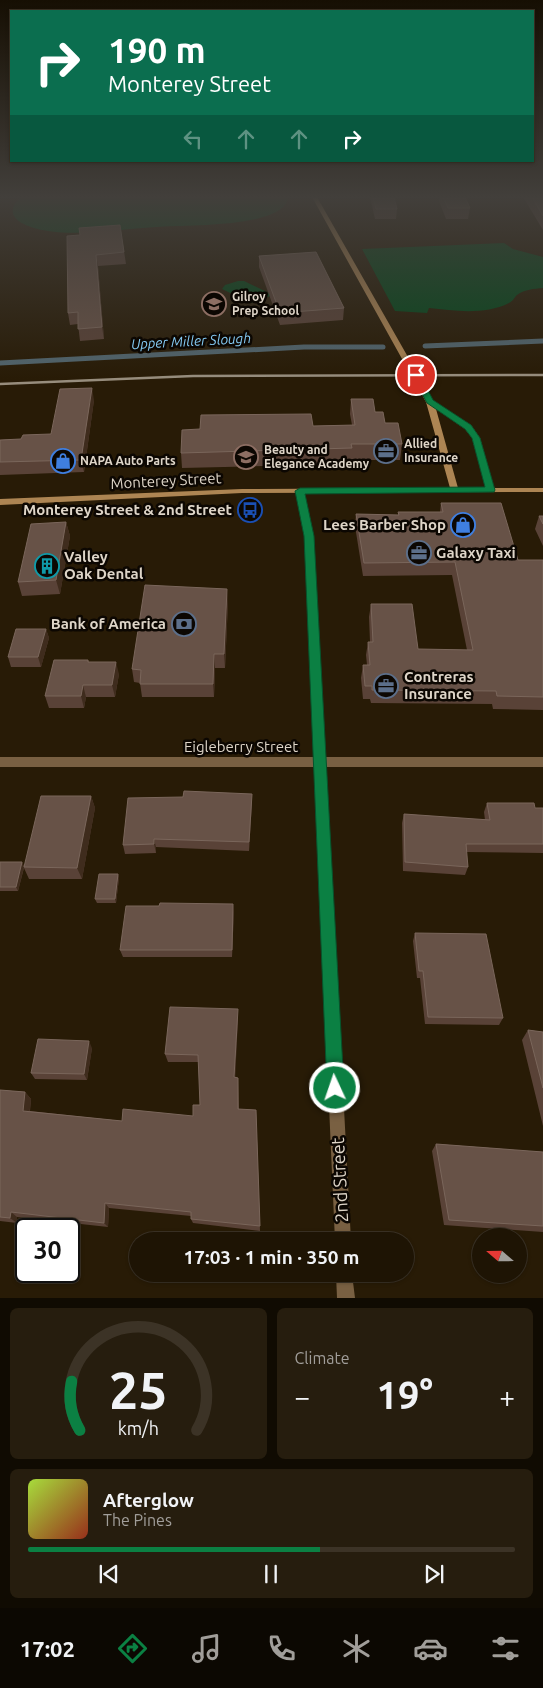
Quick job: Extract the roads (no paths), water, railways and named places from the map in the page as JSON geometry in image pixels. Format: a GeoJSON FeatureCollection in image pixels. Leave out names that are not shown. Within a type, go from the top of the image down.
{"type":"FeatureCollection","features":[{"type":"Feature","properties":{"kind":"street"},"geometry":{"type":"LineString","coordinates":[[348,258],[430,402],[455,490]]}},
{"type":"Feature","properties":{"kind":"street"},"geometry":{"type":"LineString","coordinates":[[430,402],[468,427],[476,438],[491,490]]}},
{"type":"Feature","properties":{"kind":"street","name":"Monterey Street"},"geometry":{"type":"LineString","coordinates":[[0,502],[242,491],[543,490]]}},
{"type":"Feature","properties":{"kind":"street","name":"2nd Street"},"geometry":{"type":"LineString","coordinates":[[300,491],[309,536],[343,1232]]}},
{"type":"Feature","properties":{"kind":"street","name":"Eigleberry Street"},"geometry":{"type":"LineString","coordinates":[[0,762],[543,762]]}},
{"type":"Feature","properties":{"kind":"street"},"geometry":{"type":"LineString","coordinates":[[345,1282],[346,1298]]}},
{"type":"Feature","properties":{"kind":"waterway","name":"Upper Miller Slough"},"geometry":{"type":"LineString","coordinates":[[425,346],[543,341]]}},
{"type":"Feature","properties":{"kind":"waterway","name":"Upper Miller Slough"},"geometry":{"type":"LineString","coordinates":[[0,363],[304,347],[383,347]]}},
{"type":"Feature","properties":{"kind":"railway"},"geometry":{"type":"LineString","coordinates":[[0,384],[193,376],[543,375]]}},
{"type":"Feature","properties":{"kind":"place","name":"Gilroy Prep School"},"geometry":{"type":"Point","coordinates":[214,304]}},
{"type":"Feature","properties":{"kind":"place","name":"Allied Insurance"},"geometry":{"type":"Point","coordinates":[386,451]}},
{"type":"Feature","properties":{"kind":"place","name":"Beauty and Elegance Academy"},"geometry":{"type":"Point","coordinates":[246,457]}},
{"type":"Feature","properties":{"kind":"place","name":"NAPA Auto Parts"},"geometry":{"type":"Point","coordinates":[63,461]}},
{"type":"Feature","properties":{"kind":"place","name":"Monterey Street & 2nd Street"},"geometry":{"type":"Point","coordinates":[250,510]}},
{"type":"Feature","properties":{"kind":"place","name":"Lees Barber Shop"},"geometry":{"type":"Point","coordinates":[463,525]}},
{"type":"Feature","properties":{"kind":"place","name":"Galaxy Taxi"},"geometry":{"type":"Point","coordinates":[419,553]}},
{"type":"Feature","properties":{"kind":"place","name":"Valley Oak Dental"},"geometry":{"type":"Point","coordinates":[47,566]}},
{"type":"Feature","properties":{"kind":"place","name":"Bank of America"},"geometry":{"type":"Point","coordinates":[184,624]}},
{"type":"Feature","properties":{"kind":"place","name":"Contreras Insurance"},"geometry":{"type":"Point","coordinates":[386,686]}}]}
